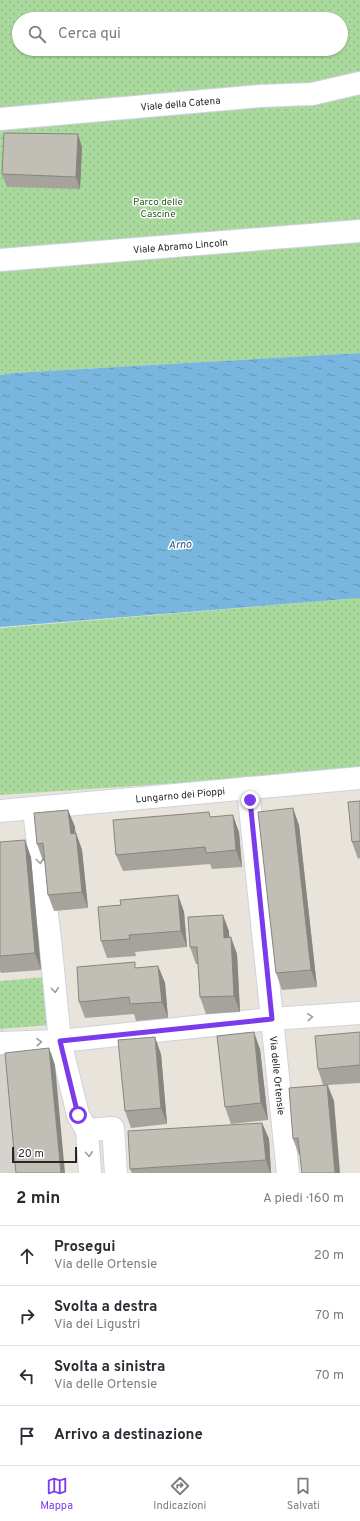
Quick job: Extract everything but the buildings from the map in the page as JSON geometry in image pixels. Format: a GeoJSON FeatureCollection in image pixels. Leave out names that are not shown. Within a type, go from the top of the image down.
{"type":"FeatureCollection","features":[{"type":"Feature","properties":{"kind":"street","name":"Viale della Catena"},"geometry":{"type":"LineString","coordinates":[[0,119],[260,96],[312,94],[360,83]]}},
{"type":"Feature","properties":{"kind":"street","name":"Viale Abramo Lincoln"},"geometry":{"type":"LineString","coordinates":[[0,260],[360,231]]}},
{"type":"Feature","properties":{"kind":"street","name":"Lungarno dei Pioppi"},"geometry":{"type":"LineString","coordinates":[[0,810],[360,778]]}},
{"type":"Feature","properties":{"kind":"street","name":"Via delle Ortensie"},"geometry":{"type":"LineString","coordinates":[[248,788],[288,1173]]}},
{"type":"Feature","properties":{"kind":"street"},"geometry":{"type":"LineString","coordinates":[[33,808],[50,939],[60,1041],[78,1115],[87,1130],[90,1173]]}},
{"type":"Feature","properties":{"kind":"street"},"geometry":{"type":"LineString","coordinates":[[0,1043],[60,1041],[272,1019],[360,1013]]}},
{"type":"Feature","properties":{"kind":"street"},"geometry":{"type":"LineString","coordinates":[[87,1130],[113,1128],[116,1173]]}},
{"type":"Feature","properties":{"kind":"green space","name":"Parco delle Cascine"},"geometry":{"type":"Polygon","coordinates":[[[0,0],[360,0],[360,353],[13,373],[0,375],[0,0]]]}},
{"type":"Feature","properties":{"kind":"green space"},"geometry":{"type":"Polygon","coordinates":[[[360,598],[360,768],[238,779],[0,795],[0,628],[360,598]]]}},
{"type":"Feature","properties":{"kind":"green space"},"geometry":{"type":"Polygon","coordinates":[[[45,977],[50,1025],[0,1029],[0,981],[45,977]]]}},
{"type":"Feature","properties":{"kind":"shaded area"},"geometry":{"type":"Polygon","coordinates":[[[0,1030],[3,1030],[17,1173],[0,1173],[0,1030]]]}},
{"type":"Feature","properties":{"kind":"water","name":"Arno"},"geometry":{"type":"Polygon","coordinates":[[[360,353],[360,598],[0,627],[0,375],[13,373],[360,353]]]}},
{"type":"Feature","properties":{"kind":"route"},"geometry":{"type":"LineString","coordinates":[[78,1115],[60,1041],[272,1019],[250,800]]}}]}
